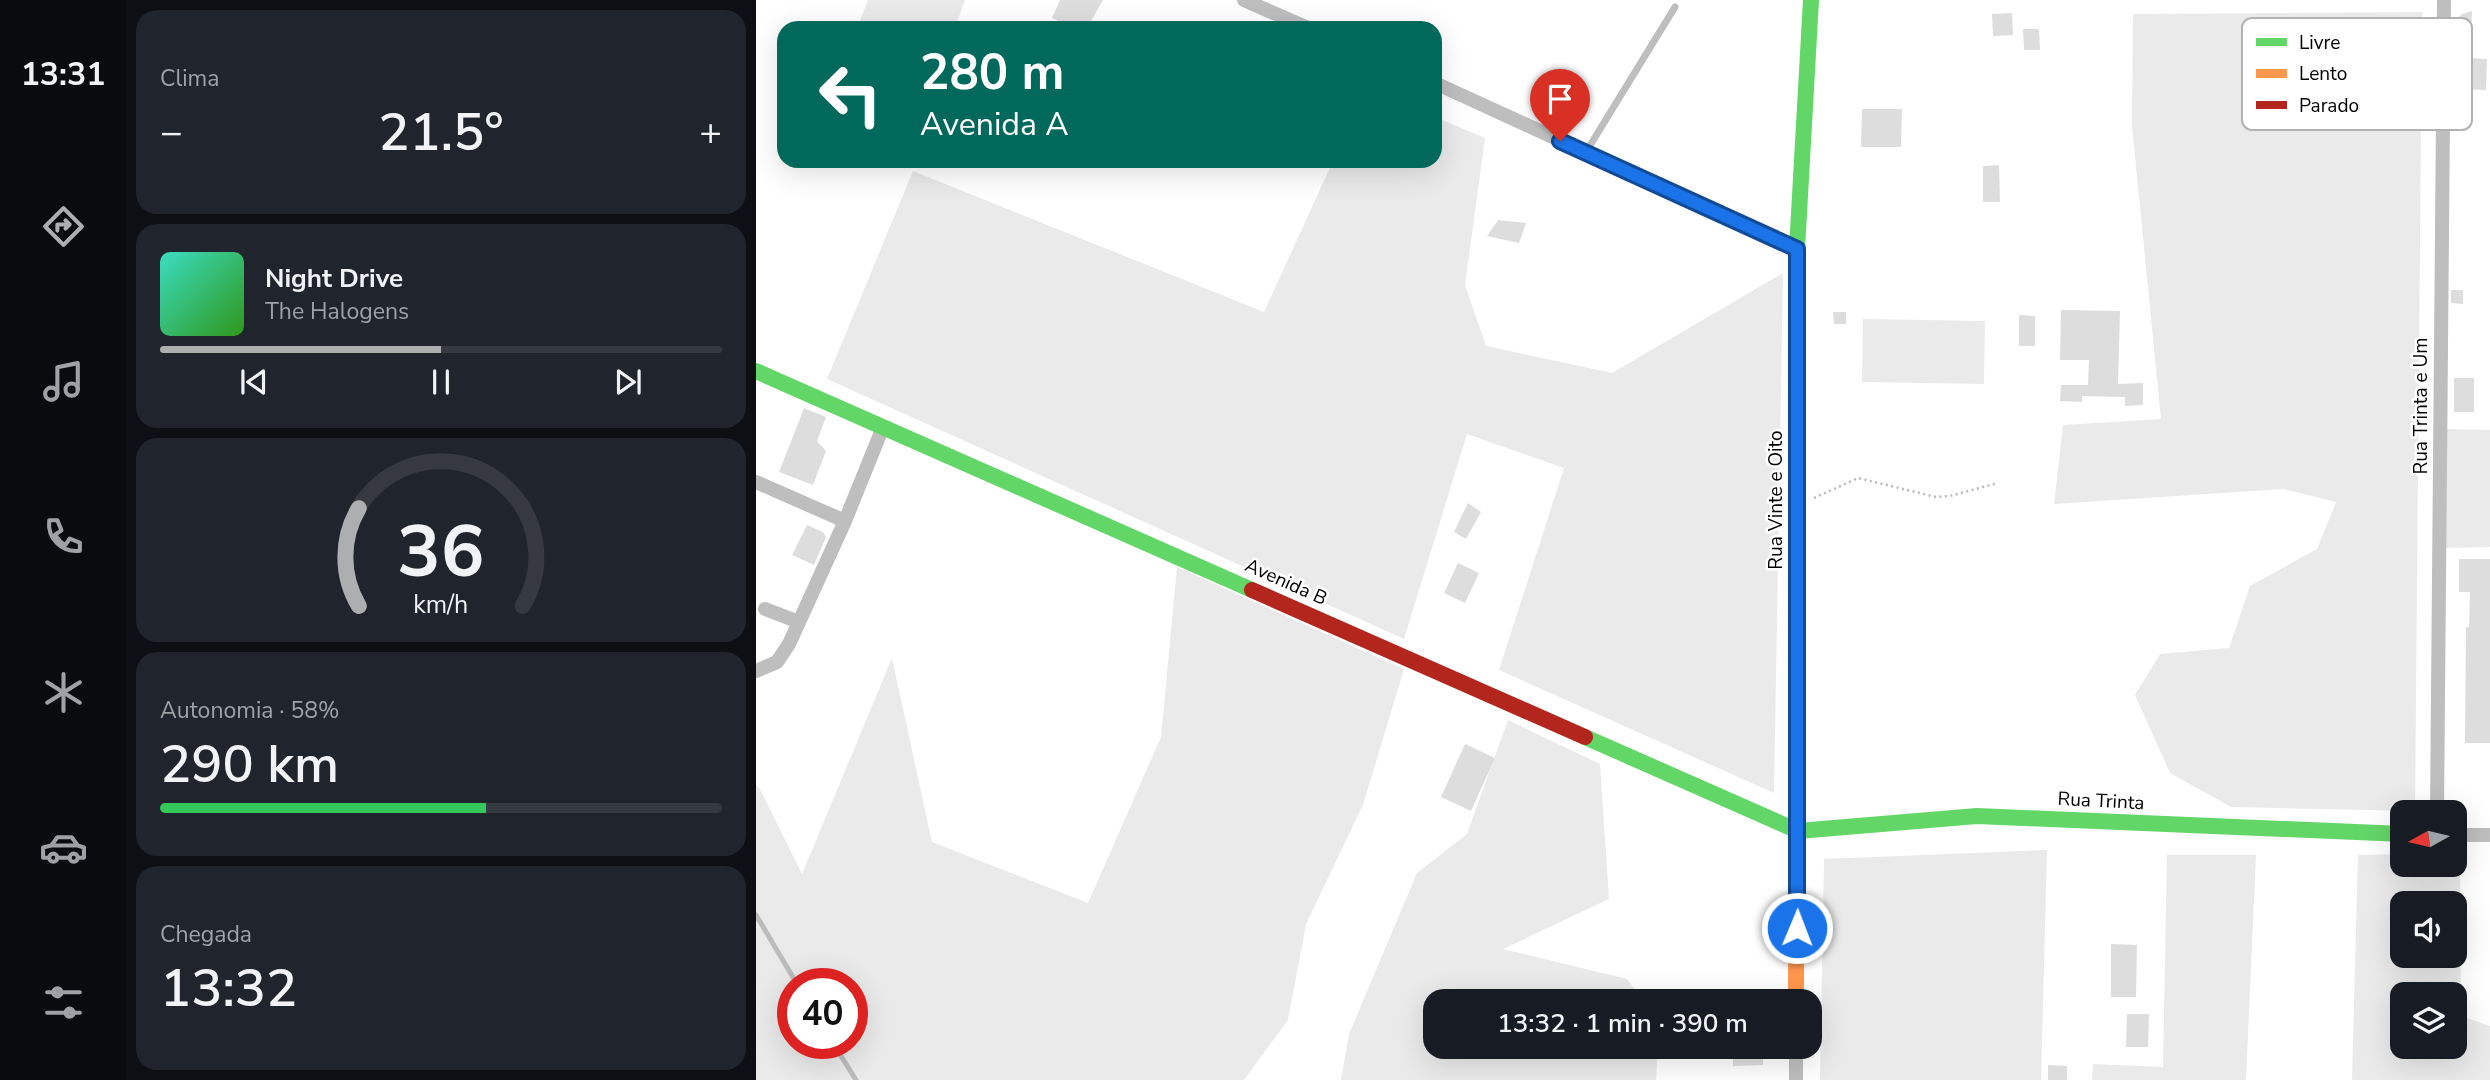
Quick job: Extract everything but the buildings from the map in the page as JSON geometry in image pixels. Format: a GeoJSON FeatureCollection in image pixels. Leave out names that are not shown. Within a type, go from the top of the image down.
{"type":"FeatureCollection","features":[{"type":"Feature","properties":{"kind":"street"},"geometry":{"type":"LineString","coordinates":[[1244,0],[1292,21]]}},
{"type":"Feature","properties":{"kind":"street","name":"Rua Vinte e Oito"},"geometry":{"type":"LineString","coordinates":[[1797,989],[1797,249],[1811,0]]}},
{"type":"Feature","properties":{"kind":"street","name":"Rua Trinta e Um"},"geometry":{"type":"LineString","coordinates":[[2444,0],[2444,18]]}},
{"type":"Feature","properties":{"kind":"street"},"geometry":{"type":"LineString","coordinates":[[1442,86],[1797,249]]}},
{"type":"Feature","properties":{"kind":"street","name":"Rua Trinta e Um"},"geometry":{"type":"LineString","coordinates":[[2437,800],[2443,130]]}},
{"type":"Feature","properties":{"kind":"street","name":"Avenida B"},"geometry":{"type":"LineString","coordinates":[[756,371],[1798,831]]}},
{"type":"Feature","properties":{"kind":"street"},"geometry":{"type":"LineString","coordinates":[[756,671],[778,663],[845,521],[883,427]]}},
{"type":"Feature","properties":{"kind":"street"},"geometry":{"type":"LineString","coordinates":[[756,482],[845,521]]}},
{"type":"Feature","properties":{"kind":"street"},"geometry":{"type":"LineString","coordinates":[[765,609],[799,622]]}},
{"type":"Feature","properties":{"kind":"street","name":"Rua Trinta"},"geometry":{"type":"LineString","coordinates":[[1798,831],[1977,816],[2390,834]]}},
{"type":"Feature","properties":{"kind":"street"},"geometry":{"type":"LineString","coordinates":[[2468,835],[2490,835]]}},
{"type":"Feature","properties":{"kind":"street"},"geometry":{"type":"LineString","coordinates":[[1796,1059],[1796,1080]]}},
{"type":"Feature","properties":{"kind":"lane"},"geometry":{"type":"LineString","coordinates":[[1585,152],[1675,7]]}},
{"type":"Feature","properties":{"kind":"path"},"geometry":{"type":"LineString","coordinates":[[1797,496],[1815,498],[1858,478],[1936,497],[1950,496],[1998,483]]}},
{"type":"Feature","properties":{"kind":"shaded area"},"geometry":{"type":"Polygon","coordinates":[[[868,0],[965,0],[958,21],[860,21],[868,0]]]}},
{"type":"Feature","properties":{"kind":"shaded area"},"geometry":{"type":"Polygon","coordinates":[[[2422,12],[2422,18],[2242,18],[2242,130],[2421,130],[2415,800],[2390,800],[2390,810],[2231,807],[2170,773],[2135,695],[2160,654],[2229,648],[2250,586],[2317,549],[2336,502],[2283,489],[2054,504],[2063,425],[2161,419],[2132,126],[2133,14],[2422,12]]]}},
{"type":"Feature","properties":{"kind":"shaded area"},"geometry":{"type":"Polygon","coordinates":[[[1442,120],[1485,138],[1465,285],[1486,346],[1612,373],[1783,273],[1774,793],[1499,670],[1564,468],[1467,434],[1404,639],[827,379],[913,171],[1264,312],[1330,168],[1442,168],[1442,120]]]}},
{"type":"Feature","properties":{"kind":"shaded area"},"geometry":{"type":"Polygon","coordinates":[[[1863,319],[1985,321],[1984,384],[1862,382],[1863,319]]]}},
{"type":"Feature","properties":{"kind":"shaded area"},"geometry":{"type":"Polygon","coordinates":[[[2446,429],[2490,430],[2490,547],[2446,548],[2446,429]]]}},
{"type":"Feature","properties":{"kind":"shaded area"},"geometry":{"type":"Polygon","coordinates":[[[1177,567],[1404,669],[1363,805],[1306,924],[1288,1020],[1244,1080],[756,1080],[756,785],[802,874],[892,658],[932,842],[1088,903],[1161,737],[1177,567]]]}},
{"type":"Feature","properties":{"kind":"shaded area"},"geometry":{"type":"Polygon","coordinates":[[[1508,720],[1600,764],[1609,899],[1503,949],[1627,979],[1635,989],[1423,989],[1423,1059],[1657,1059],[1656,1080],[1341,1080],[1349,1034],[1417,873],[1467,834],[1508,720]]]}},
{"type":"Feature","properties":{"kind":"shaded area"},"geometry":{"type":"Polygon","coordinates":[[[2047,850],[2041,1080],[1820,1080],[1824,859],[2047,850]]]}},
{"type":"Feature","properties":{"kind":"shaded area"},"geometry":{"type":"Polygon","coordinates":[[[2390,854],[2390,877],[2460,877],[2460,891],[2390,891],[2390,968],[2461,968],[2461,982],[2390,982],[2390,1059],[2467,1059],[2467,1018],[2490,1026],[2490,1080],[2352,1080],[2358,855],[2390,854]]]}},
{"type":"Feature","properties":{"kind":"shaded area"},"geometry":{"type":"Polygon","coordinates":[[[2167,855],[2256,855],[2246,1080],[2092,1080],[2093,1064],[2163,1067],[2167,855]]]}},
{"type":"Feature","properties":{"kind":"waterway"},"geometry":{"type":"LineString","coordinates":[[756,915],[787,968]]}},
{"type":"Feature","properties":{"kind":"waterway"},"geometry":{"type":"LineString","coordinates":[[843,1059],[856,1080]]}},
{"type":"Feature","properties":{"kind":"traffic: fast"},"geometry":{"type":"LineString","coordinates":[[1797,517],[1797,249],[1811,0]]}},
{"type":"Feature","properties":{"kind":"traffic: fast"},"geometry":{"type":"LineString","coordinates":[[756,371],[1252,590]]}},
{"type":"Feature","properties":{"kind":"traffic: fast"},"geometry":{"type":"LineString","coordinates":[[1585,737],[1798,831],[1977,816],[2390,833]]}},
{"type":"Feature","properties":{"kind":"traffic: slow"},"geometry":{"type":"LineString","coordinates":[[1796,989],[1797,517]]}},
{"type":"Feature","properties":{"kind":"traffic: jam"},"geometry":{"type":"LineString","coordinates":[[1252,590],[1585,737]]}},
{"type":"Feature","properties":{"kind":"route"},"geometry":{"type":"LineString","coordinates":[[1560,141],[1797,249],[1797,928]]}}]}
